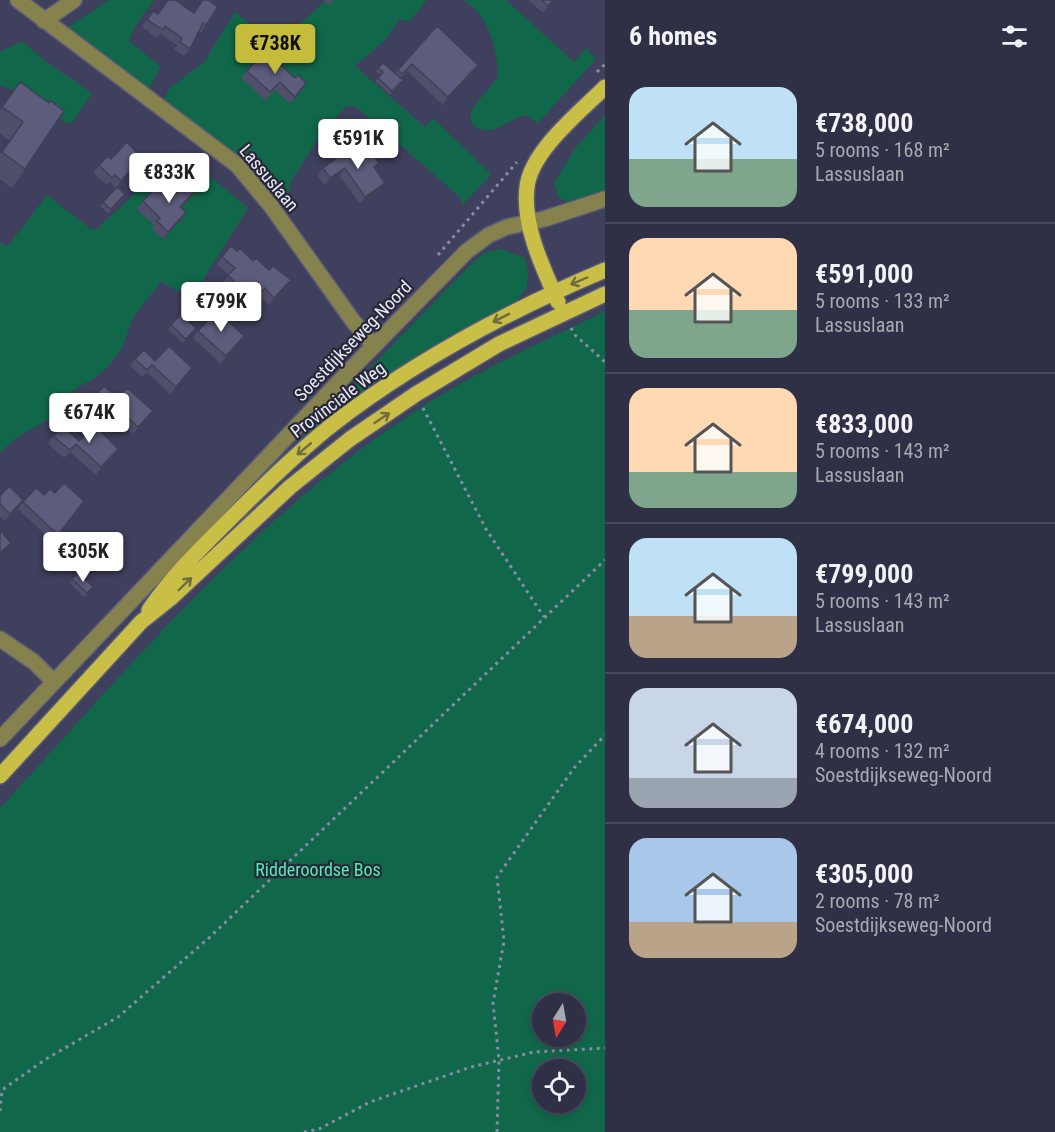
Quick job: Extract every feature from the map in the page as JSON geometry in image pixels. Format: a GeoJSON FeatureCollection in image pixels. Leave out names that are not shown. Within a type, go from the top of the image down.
{"type":"FeatureCollection","features":[{"type":"Feature","properties":{"kind":"main road"},"geometry":{"type":"LineString","coordinates":[[562,313],[530,222],[527,187],[532,171],[553,140],[605,87]]}},
{"type":"Feature","properties":{"kind":"main road","name":"Provinciale Weg"},"geometry":{"type":"LineString","coordinates":[[0,776],[141,622],[163,590],[282,467],[330,427],[405,375],[488,325],[553,292],[605,270]]}},
{"type":"Feature","properties":{"kind":"main road","name":"Provinciale Weg"},"geometry":{"type":"LineString","coordinates":[[141,622],[171,598],[290,487],[416,394],[499,344],[605,294]]}},
{"type":"Feature","properties":{"kind":"street","name":"Lassuslaan"},"geometry":{"type":"LineString","coordinates":[[18,0],[184,122],[237,165],[271,206],[353,321],[374,346]]}},
{"type":"Feature","properties":{"kind":"street"},"geometry":{"type":"LineString","coordinates":[[44,21],[74,0]]}},
{"type":"Feature","properties":{"kind":"street","name":"Soestdijkseweg-Noord"},"geometry":{"type":"LineString","coordinates":[[0,739],[53,681],[467,251],[489,235],[507,227],[605,199]]}},
{"type":"Feature","properties":{"kind":"street"},"geometry":{"type":"LineString","coordinates":[[0,639],[34,662],[53,681]]}},
{"type":"Feature","properties":{"kind":"path"},"geometry":{"type":"LineString","coordinates":[[574,335],[605,362]]}},
{"type":"Feature","properties":{"kind":"path"},"geometry":{"type":"LineString","coordinates":[[416,394],[486,529],[544,617]]}},
{"type":"Feature","properties":{"kind":"path"},"geometry":{"type":"LineString","coordinates":[[0,1111],[2,1090],[46,1059],[118,1017],[143,996],[210,937],[605,560]]}},
{"type":"Feature","properties":{"kind":"path"},"geometry":{"type":"LineString","coordinates":[[497,1132],[499,1060],[493,1003],[504,941],[496,877],[574,768],[605,735]]}},
{"type":"Feature","properties":{"kind":"path"},"geometry":{"type":"LineString","coordinates":[[304,1132],[319,1129],[370,1102],[471,1067],[534,1052],[605,1048]]}},
{"type":"Feature","properties":{"kind":"green space"},"geometry":{"type":"Polygon","coordinates":[[[109,0],[154,0],[135,26],[129,41],[161,67],[144,97],[64,33],[69,26],[109,0]]]}},
{"type":"Feature","properties":{"kind":"green space"},"geometry":{"type":"Polygon","coordinates":[[[326,0],[427,0],[410,21],[399,20],[384,41],[355,66],[425,127],[433,118],[491,174],[462,206],[461,198],[362,112],[354,106],[347,106],[325,128],[291,181],[283,217],[264,193],[159,107],[170,88],[204,62],[235,12],[278,44],[326,0]]]}},
{"type":"Feature","properties":{"kind":"green space"},"geometry":{"type":"Polygon","coordinates":[[[464,0],[506,0],[574,62],[586,48],[596,59],[538,123],[526,115],[491,130],[478,128],[471,123],[471,110],[498,77],[496,54],[490,34],[480,15],[464,0]]]}},
{"type":"Feature","properties":{"kind":"green space"},"geometry":{"type":"Polygon","coordinates":[[[22,41],[49,64],[92,93],[73,122],[67,123],[17,91],[0,85],[0,52],[22,41]]]}},
{"type":"Feature","properties":{"kind":"green space"},"geometry":{"type":"Polygon","coordinates":[[[605,115],[605,192],[568,202],[559,198],[554,183],[576,147],[605,115]]]}},
{"type":"Feature","properties":{"kind":"green space"},"geometry":{"type":"Polygon","coordinates":[[[179,151],[248,208],[201,283],[180,292],[161,282],[133,317],[122,348],[109,365],[94,379],[79,386],[63,400],[51,418],[18,437],[0,452],[0,243],[8,246],[47,195],[91,229],[96,230],[179,151]]]}},
{"type":"Feature","properties":{"kind":"green space"},"geometry":{"type":"Polygon","coordinates":[[[501,249],[525,258],[528,273],[527,287],[512,308],[433,357],[254,487],[470,265],[484,253],[501,249]]]}},
{"type":"Feature","properties":{"kind":"green space","name":"Ridderoordse Bos"},"geometry":{"type":"Polygon","coordinates":[[[605,311],[605,1132],[0,1132],[0,808],[150,644],[254,539],[367,445],[428,403],[493,366],[605,311]]]}},
{"type":"Feature","properties":{"kind":"building"},"geometry":{"type":"Polygon","coordinates":[[[168,0],[175,0],[194,13],[203,0],[208,0],[218,7],[206,25],[203,23],[190,49],[180,42],[182,38],[165,26],[163,30],[147,20],[153,11],[158,14],[168,0]]]}},
{"type":"Feature","properties":{"kind":"building"},"geometry":{"type":"Polygon","coordinates":[[[542,0],[553,0],[548,6],[542,0]]]}},
{"type":"Feature","properties":{"kind":"building"},"geometry":{"type":"Polygon","coordinates":[[[437,26],[478,65],[448,97],[412,64],[402,74],[398,70],[437,26]]]}},
{"type":"Feature","properties":{"kind":"building"},"geometry":{"type":"Polygon","coordinates":[[[265,51],[295,78],[298,75],[306,83],[295,97],[280,82],[270,92],[247,71],[265,51]]]}},
{"type":"Feature","properties":{"kind":"building"},"geometry":{"type":"Polygon","coordinates":[[[383,63],[403,80],[392,91],[378,78],[383,72],[378,68],[383,63]]]}},
{"type":"Feature","properties":{"kind":"building"},"geometry":{"type":"Polygon","coordinates":[[[20,82],[64,111],[25,169],[2,152],[23,122],[2,107],[20,82]]]}},
{"type":"Feature","properties":{"kind":"building"},"geometry":{"type":"Polygon","coordinates":[[[127,142],[139,155],[135,159],[138,162],[121,181],[115,175],[112,178],[99,165],[108,156],[111,159],[127,142]]]}},
{"type":"Feature","properties":{"kind":"building"},"geometry":{"type":"Polygon","coordinates":[[[365,144],[379,163],[374,167],[385,183],[365,197],[345,168],[330,178],[323,168],[342,154],[345,158],[365,144]]]}},
{"type":"Feature","properties":{"kind":"building"},"geometry":{"type":"Polygon","coordinates":[[[184,181],[195,191],[180,207],[186,212],[168,232],[157,221],[160,218],[143,201],[160,183],[172,194],[184,181]]]}},
{"type":"Feature","properties":{"kind":"building"},"geometry":{"type":"Polygon","coordinates":[[[117,187],[125,194],[111,209],[103,202],[117,187]]]}},
{"type":"Feature","properties":{"kind":"building"},"geometry":{"type":"Polygon","coordinates":[[[231,246],[237,251],[240,248],[253,261],[256,258],[269,270],[273,266],[291,280],[274,298],[265,288],[261,292],[258,290],[250,299],[228,275],[235,268],[222,257],[231,246]]]}},
{"type":"Feature","properties":{"kind":"building"},"geometry":{"type":"Polygon","coordinates":[[[217,311],[244,336],[226,356],[198,331],[217,311]]]}},
{"type":"Feature","properties":{"kind":"building"},"geometry":{"type":"Polygon","coordinates":[[[181,314],[196,328],[186,339],[171,325],[181,314]]]}},
{"type":"Feature","properties":{"kind":"building"},"geometry":{"type":"Polygon","coordinates":[[[169,346],[192,368],[176,387],[152,365],[147,370],[135,359],[144,350],[155,361],[169,346]]]}},
{"type":"Feature","properties":{"kind":"building"},"geometry":{"type":"Polygon","coordinates":[[[104,386],[118,398],[127,388],[153,411],[138,427],[113,404],[108,410],[94,397],[104,386]]]}},
{"type":"Feature","properties":{"kind":"building"},"geometry":{"type":"Polygon","coordinates":[[[95,425],[118,449],[101,467],[76,444],[70,450],[53,436],[63,426],[79,441],[95,425]]]}},
{"type":"Feature","properties":{"kind":"building"},"geometry":{"type":"Polygon","coordinates":[[[64,483],[84,501],[58,535],[23,502],[36,488],[44,495],[50,489],[55,493],[64,483]]]}},
{"type":"Feature","properties":{"kind":"building"},"geometry":{"type":"Polygon","coordinates":[[[9,486],[23,500],[10,514],[0,504],[0,496],[9,486]]]}},
{"type":"Feature","properties":{"kind":"building"},"geometry":{"type":"Polygon","coordinates":[[[0,530],[11,543],[1,552],[0,551],[0,530]]]}},
{"type":"Feature","properties":{"kind":"building"},"geometry":{"type":"Polygon","coordinates":[[[79,573],[93,587],[87,593],[72,579],[79,573]]]}}]}
